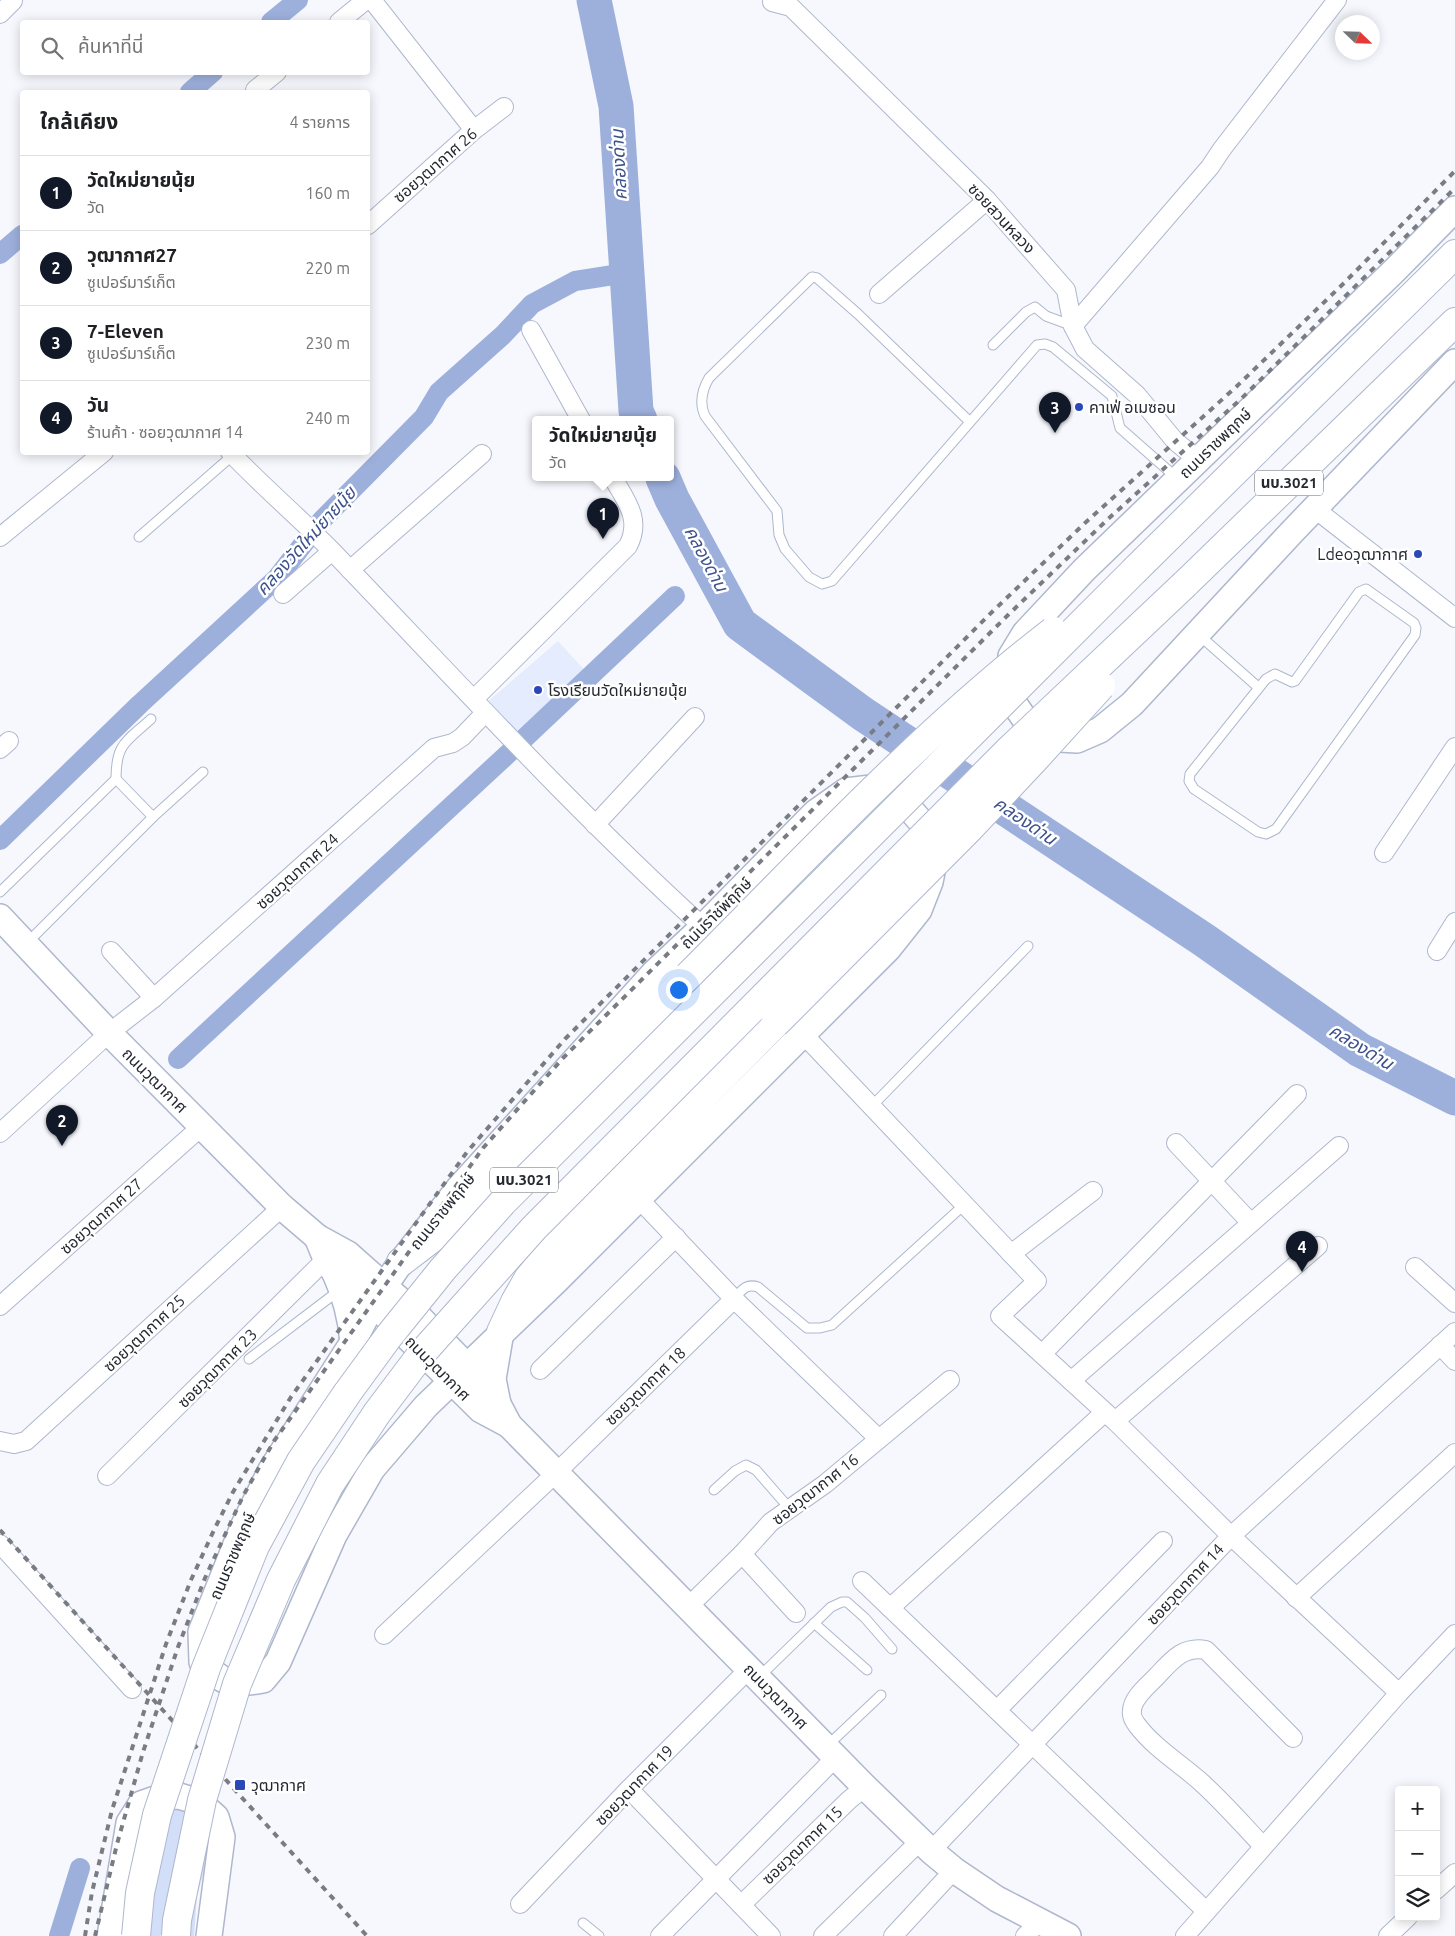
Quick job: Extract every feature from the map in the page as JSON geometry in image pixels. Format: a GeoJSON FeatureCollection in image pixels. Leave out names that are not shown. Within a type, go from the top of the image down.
{"type":"FeatureCollection","features":[{"type":"Feature","properties":{"kind":"main road","name":"ถนนราชพฤกษ์"},"geometry":{"type":"LineString","coordinates":[[1455,210],[1084,570],[1025,633],[1011,656],[1008,684],[1011,699],[1024,718],[1039,730],[1060,739],[1077,740],[1100,730],[1132,704],[1455,362]]}},
{"type":"Feature","properties":{"kind":"main road","name":"ถนนราชพฤกษ์"},"geometry":{"type":"LineString","coordinates":[[136,1936],[140,1893],[156,1815],[206,1668],[255,1546],[301,1461],[388,1336],[437,1276],[503,1202],[1136,569],[1455,254]]}},
{"type":"Feature","properties":{"kind":"main road","name":"นบ.3021"},"geometry":{"type":"LineString","coordinates":[[176,1936],[177,1920],[202,1800],[237,1684],[280,1580],[330,1484],[377,1413],[423,1352],[534,1228],[1007,752],[1185,584],[1455,322]]}},
{"type":"Feature","properties":{"kind":"main road"},"geometry":{"type":"LineString","coordinates":[[353,1342],[351,1322],[334,1262],[401,1262],[435,1236],[688,976],[891,773],[1029,649],[1136,569]]}},
{"type":"Feature","properties":{"kind":"main road"},"geometry":{"type":"LineString","coordinates":[[426,1406],[442,1402],[496,1413],[493,1379],[501,1332],[528,1279],[551,1251],[969,829],[1097,690],[1185,584]]}},
{"type":"Feature","properties":{"kind":"main road","name":"ถนนราชพฤกษ์"},"geometry":{"type":"LineString","coordinates":[[871,788],[891,794],[910,809],[928,830],[935,857],[930,882],[919,910],[888,949],[556,1280],[501,1332],[460,1375],[426,1406],[372,1469],[334,1535],[278,1662],[263,1680],[236,1684],[219,1678],[202,1662],[201,1632],[243,1527],[271,1470],[353,1342],[379,1294],[401,1262],[459,1188],[655,972],[703,927],[815,813],[846,791],[871,788]]}},
{"type":"Feature","properties":{"kind":"main road","name":"ถนนวุฒากาศ"},"geometry":{"type":"LineString","coordinates":[[9,932],[282,1207],[334,1262],[379,1294],[420,1317],[460,1375],[496,1413],[925,1846],[954,1870],[997,1899],[1033,1928],[1068,1936]]}},
{"type":"Feature","properties":{"kind":"main road"},"geometry":{"type":"LineString","coordinates":[[110,1936],[129,1823],[141,1804],[162,1797],[179,1796],[199,1802],[216,1817],[222,1837],[209,1936]]}},
{"type":"Feature","properties":{"kind":"street"},"geometry":{"type":"LineString","coordinates":[[0,14],[13,0]]}},
{"type":"Feature","properties":{"kind":"street"},"geometry":{"type":"LineString","coordinates":[[341,20],[366,0]]}},
{"type":"Feature","properties":{"kind":"street"},"geometry":{"type":"LineString","coordinates":[[372,0],[474,130]]}},
{"type":"Feature","properties":{"kind":"street"},"geometry":{"type":"LineString","coordinates":[[1073,326],[1210,167],[1336,0]]}},
{"type":"Feature","properties":{"kind":"street","name":"ซอยสวนหลวง"},"geometry":{"type":"LineString","coordinates":[[772,2],[791,7],[987,200],[1066,290],[1073,326],[1085,349],[1137,395],[1175,441],[1198,460]]}},
{"type":"Feature","properties":{"kind":"street"},"geometry":{"type":"LineString","coordinates":[[255,90],[273,75]]}},
{"type":"Feature","properties":{"kind":"street","name":"ซอยวุฒากาศ 26"},"geometry":{"type":"LineString","coordinates":[[370,223],[474,130],[504,108]]}},
{"type":"Feature","properties":{"kind":"street"},"geometry":{"type":"LineString","coordinates":[[879,294],[987,200]]}},
{"type":"Feature","properties":{"kind":"street"},"geometry":{"type":"LineString","coordinates":[[531,330],[579,416]]}},
{"type":"Feature","properties":{"kind":"street"},"geometry":{"type":"LineString","coordinates":[[350,570],[482,454]]}},
{"type":"Feature","properties":{"kind":"street"},"geometry":{"type":"LineString","coordinates":[[0,537],[100,455]]}},
{"type":"Feature","properties":{"kind":"street"},"geometry":{"type":"LineString","coordinates":[[233,455],[254,478],[320,539],[595,825],[703,927]]}},
{"type":"Feature","properties":{"kind":"street","name":"ซอยวุฒากาศ 24"},"geometry":{"type":"LineString","coordinates":[[0,1133],[109,1033],[154,998],[434,748],[453,743],[462,737],[480,706],[628,546],[634,528],[634,515],[615,481]]}},
{"type":"Feature","properties":{"kind":"street"},"geometry":{"type":"LineString","coordinates":[[1315,509],[1453,612]]}},
{"type":"Feature","properties":{"kind":"street"},"geometry":{"type":"LineString","coordinates":[[283,594],[320,539]]}},
{"type":"Feature","properties":{"kind":"street"},"geometry":{"type":"LineString","coordinates":[[595,825],[694,717]]}},
{"type":"Feature","properties":{"kind":"street"},"geometry":{"type":"LineString","coordinates":[[1384,853],[1455,747]]}},
{"type":"Feature","properties":{"kind":"street"},"geometry":{"type":"LineString","coordinates":[[1437,951],[1455,922]]}},
{"type":"Feature","properties":{"kind":"street"},"geometry":{"type":"LineString","coordinates":[[111,951],[154,998]]}},
{"type":"Feature","properties":{"kind":"street"},"geometry":{"type":"LineString","coordinates":[[803,1034],[1036,1281],[1000,1316],[1110,1416],[1231,1536],[1399,1693]]}},
{"type":"Feature","properties":{"kind":"street"},"geometry":{"type":"LineString","coordinates":[[1042,1354],[1297,1094]]}},
{"type":"Feature","properties":{"kind":"street","name":"ซอยวุฒากาศ 27"},"geometry":{"type":"LineString","coordinates":[[0,1306],[201,1127]]}},
{"type":"Feature","properties":{"kind":"street"},"geometry":{"type":"LineString","coordinates":[[1176,1143],[1251,1223]]}},
{"type":"Feature","properties":{"kind":"street"},"geometry":{"type":"LineString","coordinates":[[1071,1381],[1339,1146]]}},
{"type":"Feature","properties":{"kind":"street"},"geometry":{"type":"LineString","coordinates":[[1011,1254],[1093,1191]]}},
{"type":"Feature","properties":{"kind":"street"},"geometry":{"type":"LineString","coordinates":[[638,1198],[734,1299],[880,1439]]}},
{"type":"Feature","properties":{"kind":"street","name":"ซอยวุฒากาศ 25"},"geometry":{"type":"LineString","coordinates":[[0,1441],[14,1444],[26,1441],[282,1207]]}},
{"type":"Feature","properties":{"kind":"street"},"geometry":{"type":"LineString","coordinates":[[540,1370],[676,1237]]}},
{"type":"Feature","properties":{"kind":"street"},"geometry":{"type":"LineString","coordinates":[[890,1608],[1110,1416],[1318,1246]]}},
{"type":"Feature","properties":{"kind":"street","name":"ซอยวุฒากาศ 23"},"geometry":{"type":"LineString","coordinates":[[107,1476],[334,1262]]}},
{"type":"Feature","properties":{"kind":"street"},"geometry":{"type":"LineString","coordinates":[[1416,1267],[1455,1303]]}},
{"type":"Feature","properties":{"kind":"street","name":"ซอยวุฒากาศ 18"},"geometry":{"type":"LineString","coordinates":[[384,1635],[556,1473],[734,1299]]}},
{"type":"Feature","properties":{"kind":"street","name":"ซอยวุฒากาศ 14"},"geometry":{"type":"LineString","coordinates":[[824,1936],[925,1846],[1033,1744],[1231,1536],[1450,1353],[1455,1332]]}},
{"type":"Feature","properties":{"kind":"street","name":"ซอยวุฒากาศ 16"},"geometry":{"type":"LineString","coordinates":[[688,1607],[742,1554],[771,1522],[825,1484],[950,1380]]}},
{"type":"Feature","properties":{"kind":"street"},"geometry":{"type":"LineString","coordinates":[[1296,1598],[1455,1453]]}},
{"type":"Feature","properties":{"kind":"street"},"geometry":{"type":"LineString","coordinates":[[997,1710],[1163,1541]]}},
{"type":"Feature","properties":{"kind":"street"},"geometry":{"type":"LineString","coordinates":[[0,1544],[132,1689]]}},
{"type":"Feature","properties":{"kind":"street"},"geometry":{"type":"LineString","coordinates":[[742,1554],[796,1613]]}},
{"type":"Feature","properties":{"kind":"street"},"geometry":{"type":"LineString","coordinates":[[862,1581],[1206,1911]]}},
{"type":"Feature","properties":{"kind":"street"},"geometry":{"type":"LineString","coordinates":[[1185,1936],[1399,1693],[1455,1634]]}},
{"type":"Feature","properties":{"kind":"street"},"geometry":{"type":"LineString","coordinates":[[1263,1846],[1202,1784],[1148,1737],[1136,1724],[1132,1717],[1131,1709],[1136,1699],[1175,1657],[1184,1651],[1206,1650],[1293,1738]]}},
{"type":"Feature","properties":{"kind":"street","name":"ซอยวุฒากาศ 19"},"geometry":{"type":"LineString","coordinates":[[520,1904],[629,1789],[753,1673]]}},
{"type":"Feature","properties":{"kind":"street"},"geometry":{"type":"LineString","coordinates":[[660,1936],[717,1879],[831,1752]]}},
{"type":"Feature","properties":{"kind":"street","name":"ซอยวุฒากาศ 15"},"geometry":{"type":"LineString","coordinates":[[741,1904],[849,1800],[865,1787]]}},
{"type":"Feature","properties":{"kind":"street"},"geometry":{"type":"LineString","coordinates":[[629,1789],[771,1936]]}},
{"type":"Feature","properties":{"kind":"street"},"geometry":{"type":"LineString","coordinates":[[893,1936],[954,1870]]}},
{"type":"Feature","properties":{"kind":"street"},"geometry":{"type":"LineString","coordinates":[[1440,1886],[1455,1872]]}},
{"type":"Feature","properties":{"kind":"street"},"geometry":{"type":"LineString","coordinates":[[1388,1936],[1404,1921]]}},
{"type":"Feature","properties":{"kind":"lane"},"geometry":{"type":"LineString","coordinates":[[970,422],[858,314],[817,278],[812,277],[709,378],[702,397],[702,407],[705,416],[777,511],[779,535],[785,549],[809,577],[822,584],[832,581],[1037,345],[1046,344],[1053,347],[1112,396],[1120,428],[1178,479]]}},
{"type":"Feature","properties":{"kind":"lane"},"geometry":{"type":"LineString","coordinates":[[992,345],[1026,312],[1035,307],[1046,316],[1073,326]]}},
{"type":"Feature","properties":{"kind":"lane"},"geometry":{"type":"LineString","coordinates":[[138,537],[231,455]]}},
{"type":"Feature","properties":{"kind":"lane"},"geometry":{"type":"LineString","coordinates":[[1362,590],[1369,591],[1416,625],[1414,637],[1276,828],[1266,834],[1258,832],[1200,793],[1192,787],[1189,781],[1192,771],[1258,687],[1275,674],[1292,682],[1296,681],[1362,590]]}},
{"type":"Feature","properties":{"kind":"lane"},"geometry":{"type":"LineString","coordinates":[[1197,633],[1258,687]]}},
{"type":"Feature","properties":{"kind":"lane"},"geometry":{"type":"LineString","coordinates":[[0,892],[116,779],[118,752],[151,719]]}},
{"type":"Feature","properties":{"kind":"lane"},"geometry":{"type":"LineString","coordinates":[[9,932],[153,817],[203,772]]}},
{"type":"Feature","properties":{"kind":"lane"},"geometry":{"type":"LineString","coordinates":[[116,779],[153,817]]}},
{"type":"Feature","properties":{"kind":"lane"},"geometry":{"type":"LineString","coordinates":[[872,1106],[1028,946]]}},
{"type":"Feature","properties":{"kind":"lane"},"geometry":{"type":"LineString","coordinates":[[734,1299],[745,1287],[751,1285],[758,1287],[807,1328],[820,1328],[832,1325],[965,1204]]}},
{"type":"Feature","properties":{"kind":"lane"},"geometry":{"type":"LineString","coordinates":[[249,1359],[334,1262]]}},
{"type":"Feature","properties":{"kind":"lane"},"geometry":{"type":"LineString","coordinates":[[714,1490],[735,1471],[746,1465],[756,1470],[790,1509]]}},
{"type":"Feature","properties":{"kind":"lane"},"geometry":{"type":"LineString","coordinates":[[753,1673],[831,1607],[842,1602],[847,1602],[865,1618],[892,1649]]}},
{"type":"Feature","properties":{"kind":"lane"},"geometry":{"type":"LineString","coordinates":[[814,1623],[867,1670]]}},
{"type":"Feature","properties":{"kind":"lane"},"geometry":{"type":"LineString","coordinates":[[831,1752],[881,1695]]}},
{"type":"Feature","properties":{"kind":"lane"},"geometry":{"type":"LineString","coordinates":[[583,1923],[599,1936]]}},
{"type":"Feature","properties":{"kind":"shaded area","name":"โรงเรียนวัดใหม่ยายนุ้ย"},"geometry":{"type":"Polygon","coordinates":[[[558,641],[590,676],[517,742],[485,704],[558,641]]]}},
{"type":"Feature","properties":{"kind":"shaded area"},"geometry":{"type":"Polygon","coordinates":[[[173,1807],[186,1808],[207,1824],[211,1846],[197,1896],[194,1936],[120,1936],[173,1807]]]}},
{"type":"Feature","properties":{"kind":"waterway"},"geometry":{"type":"LineString","coordinates":[[273,20],[298,0]]}},
{"type":"Feature","properties":{"kind":"waterway","name":"คลองด่าน"},"geometry":{"type":"LineString","coordinates":[[594,0],[616,106],[636,411],[638,416]]}},
{"type":"Feature","properties":{"kind":"waterway"},"geometry":{"type":"LineString","coordinates":[[192,90],[210,75]]}},
{"type":"Feature","properties":{"kind":"waterway"},"geometry":{"type":"LineString","coordinates":[[0,254],[20,237]]}},
{"type":"Feature","properties":{"kind":"waterway","name":"คลองวัดใหม่ยายนุ้ย"},"geometry":{"type":"LineString","coordinates":[[0,840],[140,704],[277,578],[322,520],[424,417],[439,392],[503,335],[532,304],[575,281],[626,273]]}},
{"type":"Feature","properties":{"kind":"waterway","name":"คลองด่าน"},"geometry":{"type":"LineString","coordinates":[[664,481],[672,499],[740,624],[863,714],[1204,940],[1360,1050],[1455,1098]]}},
{"type":"Feature","properties":{"kind":"waterway"},"geometry":{"type":"LineString","coordinates":[[178,1059],[511,751],[675,596]]}},
{"type":"Feature","properties":{"kind":"waterway"},"geometry":{"type":"LineString","coordinates":[[59,1936],[80,1868]]}},
{"type":"Feature","properties":{"kind":"railway"},"geometry":{"type":"LineString","coordinates":[[85,1936],[92,1892],[112,1810],[166,1644],[191,1580],[214,1530],[233,1492],[291,1397],[467,1152],[565,1039],[992,612],[1085,523],[1236,387],[1343,284],[1455,171]]}},
{"type":"Feature","properties":{"kind":"railway"},"geometry":{"type":"LineString","coordinates":[[95,1936],[117,1844],[143,1752],[178,1647],[205,1578],[243,1496],[274,1441],[483,1148],[563,1058],[1008,615],[1107,520],[1241,399],[1455,188]]}},
{"type":"Feature","properties":{"kind":"railway"},"geometry":{"type":"LineString","coordinates":[[0,1530],[367,1936]]}},
{"type":"Feature","properties":{"kind":"place","name":"คาเฟ่ อเมซอน"},"geometry":{"type":"Point","coordinates":[1079,407]}},
{"type":"Feature","properties":{"kind":"place","name":"7-Eleven"},"geometry":{"type":"Point","coordinates":[1055,433]}},
{"type":"Feature","properties":{"kind":"place","name":"วัดใหม่ยายนุ้ย"},"geometry":{"type":"Point","coordinates":[603,539]}},
{"type":"Feature","properties":{"kind":"place","name":"Ldeoวุฒากาศ"},"geometry":{"type":"Point","coordinates":[1418,554]}},
{"type":"Feature","properties":{"kind":"place","name":"โรงเรียนวัดใหม่ยายนุ้ย"},"geometry":{"type":"Point","coordinates":[538,690]}},
{"type":"Feature","properties":{"kind":"place","name":"วุฒากาศ27"},"geometry":{"type":"Point","coordinates":[62,1146]}},
{"type":"Feature","properties":{"kind":"place","name":"วัน"},"geometry":{"type":"Point","coordinates":[1302,1272]}},
{"type":"Feature","properties":{"kind":"place","name":"วุฒากาศ"},"geometry":{"type":"Point","coordinates":[240,1785]}}]}
